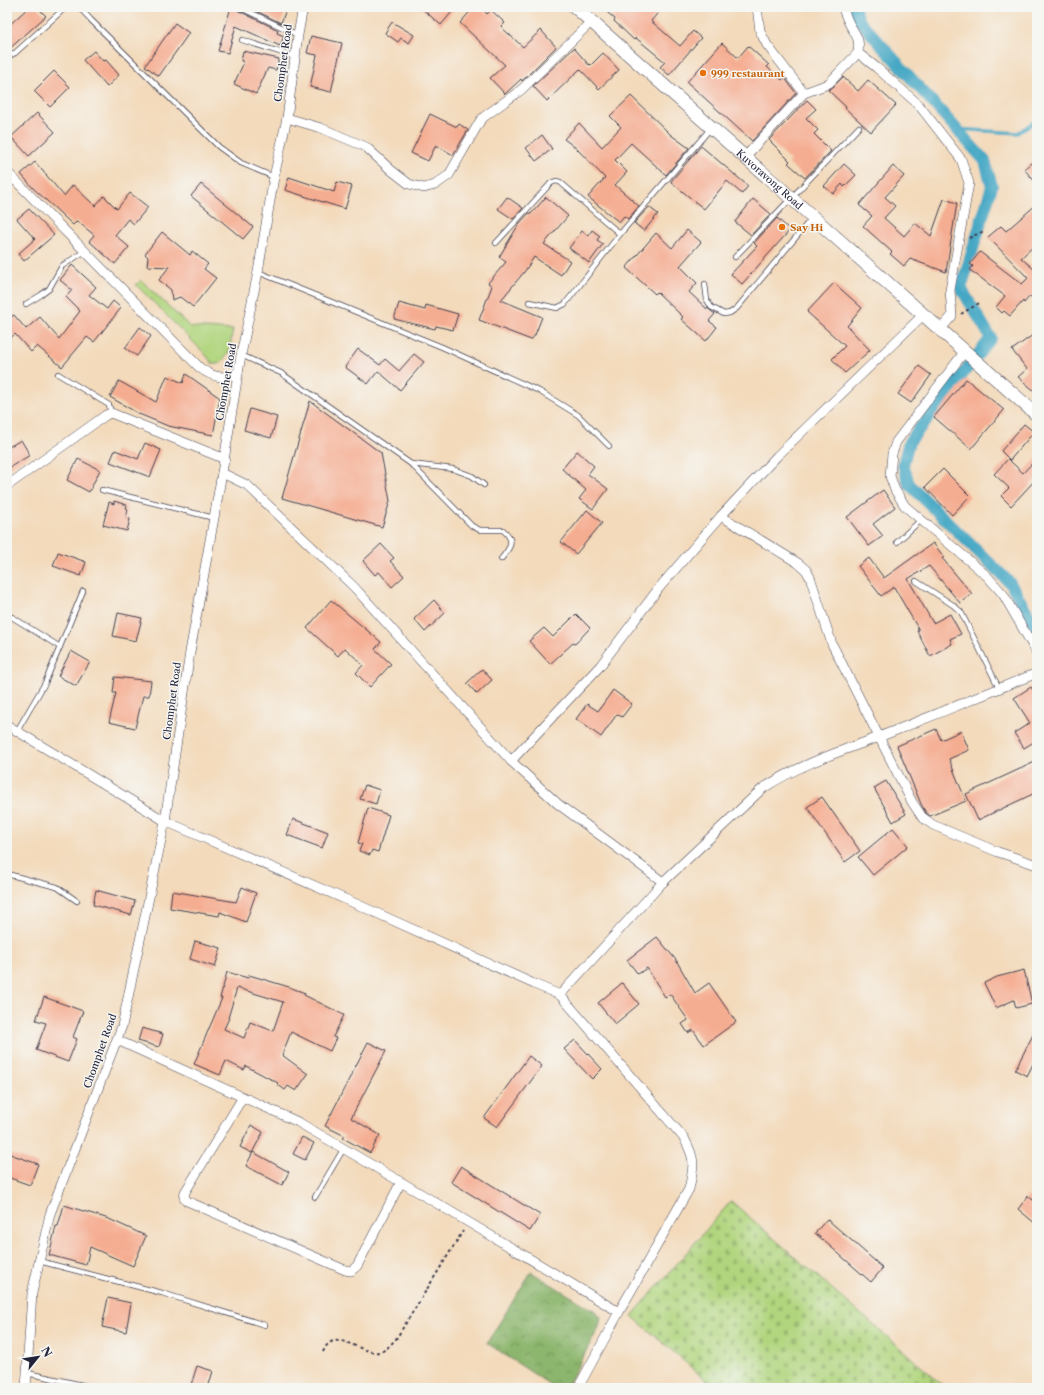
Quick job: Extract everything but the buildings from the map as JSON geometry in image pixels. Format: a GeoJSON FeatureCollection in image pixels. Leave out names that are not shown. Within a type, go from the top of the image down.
{"type":"FeatureCollection","features":[{"type":"Feature","properties":{"kind":"street","name":"Chomphet Road"},"geometry":{"type":"LineString","coordinates":[[26,1388],[32,1293],[50,1214],[122,1026],[165,821],[190,652],[225,459],[241,355],[258,272],[274,177],[287,118],[303,7]]}},
{"type":"Feature","properties":{"kind":"street","name":"Kuvoravong Road"},"geometry":{"type":"LineString","coordinates":[[575,7],[1036,413]]}},
{"type":"Feature","properties":{"kind":"street"},"geometry":{"type":"LineString","coordinates":[[757,7],[760,31],[767,45],[804,93]]}},
{"type":"Feature","properties":{"kind":"street"},"geometry":{"type":"LineString","coordinates":[[745,157],[804,93],[829,83],[858,53],[859,40],[842,7]]}},
{"type":"Feature","properties":{"kind":"street"},"geometry":{"type":"LineString","coordinates":[[287,118],[321,128],[366,147],[409,184],[424,188],[435,185],[449,175],[480,121],[522,90],[591,22]]}},
{"type":"Feature","properties":{"kind":"street"},"geometry":{"type":"LineString","coordinates":[[858,53],[918,104],[961,159],[969,183],[950,290],[952,316],[940,330]]}},
{"type":"Feature","properties":{"kind":"street"},"geometry":{"type":"LineString","coordinates":[[7,172],[200,368],[209,374],[218,377],[228,377],[238,373]]}},
{"type":"Feature","properties":{"kind":"street"},"geometry":{"type":"LineString","coordinates":[[511,761],[600,666],[659,588],[721,516],[777,456],[923,315]]}},
{"type":"Feature","properties":{"kind":"street"},"geometry":{"type":"LineString","coordinates":[[966,352],[896,442],[892,454],[890,476],[895,490],[905,506],[987,576],[1003,594],[1037,653]]}},
{"type":"Feature","properties":{"kind":"street"},"geometry":{"type":"LineString","coordinates":[[7,486],[106,415],[112,413],[225,459]]}},
{"type":"Feature","properties":{"kind":"street"},"geometry":{"type":"LineString","coordinates":[[222,473],[247,485],[354,587],[511,761],[558,804],[663,882]]}},
{"type":"Feature","properties":{"kind":"street"},"geometry":{"type":"LineString","coordinates":[[721,516],[806,570],[813,586],[832,644],[878,737],[912,802],[922,817],[933,825],[998,852],[1037,866]]}},
{"type":"Feature","properties":{"kind":"street"},"geometry":{"type":"LineString","coordinates":[[560,995],[663,882],[762,789],[781,776],[809,763],[1000,689],[1037,673]]}},
{"type":"Feature","properties":{"kind":"street"},"geometry":{"type":"LineString","coordinates":[[7,725],[165,821],[560,995],[684,1138],[692,1152],[694,1168],[689,1189],[619,1312],[578,1388]]}},
{"type":"Feature","properties":{"kind":"street"},"geometry":{"type":"LineString","coordinates":[[117,1040],[298,1122],[619,1312]]}},
{"type":"Feature","properties":{"kind":"street"},"geometry":{"type":"LineString","coordinates":[[243,1097],[185,1192],[184,1197],[187,1201],[345,1270],[351,1271],[357,1266],[401,1182]]}},
{"type":"Feature","properties":{"kind":"lane"},"geometry":{"type":"LineString","coordinates":[[7,57],[15,53],[66,7]]}},
{"type":"Feature","properties":{"kind":"lane"},"geometry":{"type":"LineString","coordinates":[[79,7],[219,147],[241,163],[274,177]]}},
{"type":"Feature","properties":{"kind":"lane"},"geometry":{"type":"LineString","coordinates":[[240,7],[298,35]]}},
{"type":"Feature","properties":{"kind":"lane"},"geometry":{"type":"LineString","coordinates":[[242,40],[295,57]]}},
{"type":"Feature","properties":{"kind":"lane"},"geometry":{"type":"LineString","coordinates":[[529,302],[557,308],[565,304],[620,234],[711,127]]}},
{"type":"Feature","properties":{"kind":"lane"},"geometry":{"type":"LineString","coordinates":[[735,257],[859,127]]}},
{"type":"Feature","properties":{"kind":"lane"},"geometry":{"type":"LineString","coordinates":[[496,244],[551,183],[556,181],[560,182],[620,234]]}},
{"type":"Feature","properties":{"kind":"lane"},"geometry":{"type":"LineString","coordinates":[[705,284],[707,300],[711,307],[724,314],[730,313],[737,308],[813,217]]}},
{"type":"Feature","properties":{"kind":"lane"},"geometry":{"type":"LineString","coordinates":[[26,304],[49,289],[62,266],[85,251]]}},
{"type":"Feature","properties":{"kind":"lane"},"geometry":{"type":"LineString","coordinates":[[258,272],[442,347],[539,391],[578,415],[609,446]]}},
{"type":"Feature","properties":{"kind":"lane"},"geometry":{"type":"LineString","coordinates":[[241,355],[281,373],[411,464],[472,526],[480,530],[503,530],[511,539],[509,549],[501,559]]}},
{"type":"Feature","properties":{"kind":"lane"},"geometry":{"type":"LineString","coordinates":[[58,374],[109,406],[112,413]]}},
{"type":"Feature","properties":{"kind":"lane"},"geometry":{"type":"LineString","coordinates":[[411,464],[453,469],[472,476],[484,485]]}},
{"type":"Feature","properties":{"kind":"lane"},"geometry":{"type":"LineString","coordinates":[[102,490],[214,518]]}},
{"type":"Feature","properties":{"kind":"lane"},"geometry":{"type":"LineString","coordinates":[[896,542],[922,519]]}},
{"type":"Feature","properties":{"kind":"lane"},"geometry":{"type":"LineString","coordinates":[[916,581],[953,605],[961,612],[1000,689]]}},
{"type":"Feature","properties":{"kind":"lane"},"geometry":{"type":"LineString","coordinates":[[17,731],[45,683],[82,591]]}},
{"type":"Feature","properties":{"kind":"lane"},"geometry":{"type":"LineString","coordinates":[[12,617],[60,647]]}},
{"type":"Feature","properties":{"kind":"lane"},"geometry":{"type":"LineString","coordinates":[[7,874],[57,887],[77,900]]}},
{"type":"Feature","properties":{"kind":"lane"},"geometry":{"type":"LineString","coordinates":[[315,1197],[344,1148]]}},
{"type":"Feature","properties":{"kind":"lane"},"geometry":{"type":"LineString","coordinates":[[39,1261],[162,1293],[265,1325]]}},
{"type":"Feature","properties":{"kind":"lane"},"geometry":{"type":"LineString","coordinates":[[27,1373],[96,1388]]}},
{"type":"Feature","properties":{"kind":"path"},"geometry":{"type":"LineString","coordinates":[[964,240],[984,231]]}},
{"type":"Feature","properties":{"kind":"path"},"geometry":{"type":"LineString","coordinates":[[967,310],[980,302]]}},
{"type":"Feature","properties":{"kind":"path"},"geometry":{"type":"LineString","coordinates":[[323,1352],[326,1344],[330,1341],[337,1340],[370,1352],[378,1353],[385,1350],[396,1339],[468,1222]]}},
{"type":"Feature","properties":{"kind":"green space"},"geometry":{"type":"Polygon","coordinates":[[[141,280],[190,327],[233,330],[227,356],[219,364],[213,364],[205,354],[136,285],[141,280]]]}},
{"type":"Feature","properties":{"kind":"green space"},"geometry":{"type":"Polygon","coordinates":[[[731,1201],[946,1388],[715,1388],[632,1316],[731,1201]]]}},
{"type":"Feature","properties":{"kind":"green space"},"geometry":{"type":"Polygon","coordinates":[[[531,1272],[595,1311],[601,1317],[599,1327],[566,1388],[555,1388],[487,1343],[531,1272]]]}},
{"type":"Feature","properties":{"kind":"waterway"},"geometry":{"type":"LineString","coordinates":[[854,7],[859,20],[985,161],[992,186],[961,288],[991,338],[909,442],[903,464],[909,484],[1010,583],[1037,629]]}},
{"type":"Feature","properties":{"kind":"waterway"},"geometry":{"type":"LineString","coordinates":[[956,129],[1018,133],[1037,120]]}},
{"type":"Feature","properties":{"kind":"place","name":"999 restaurant"},"geometry":{"type":"Point","coordinates":[703,73]}},
{"type":"Feature","properties":{"kind":"place","name":"Say Hi"},"geometry":{"type":"Point","coordinates":[782,227]}}]}
